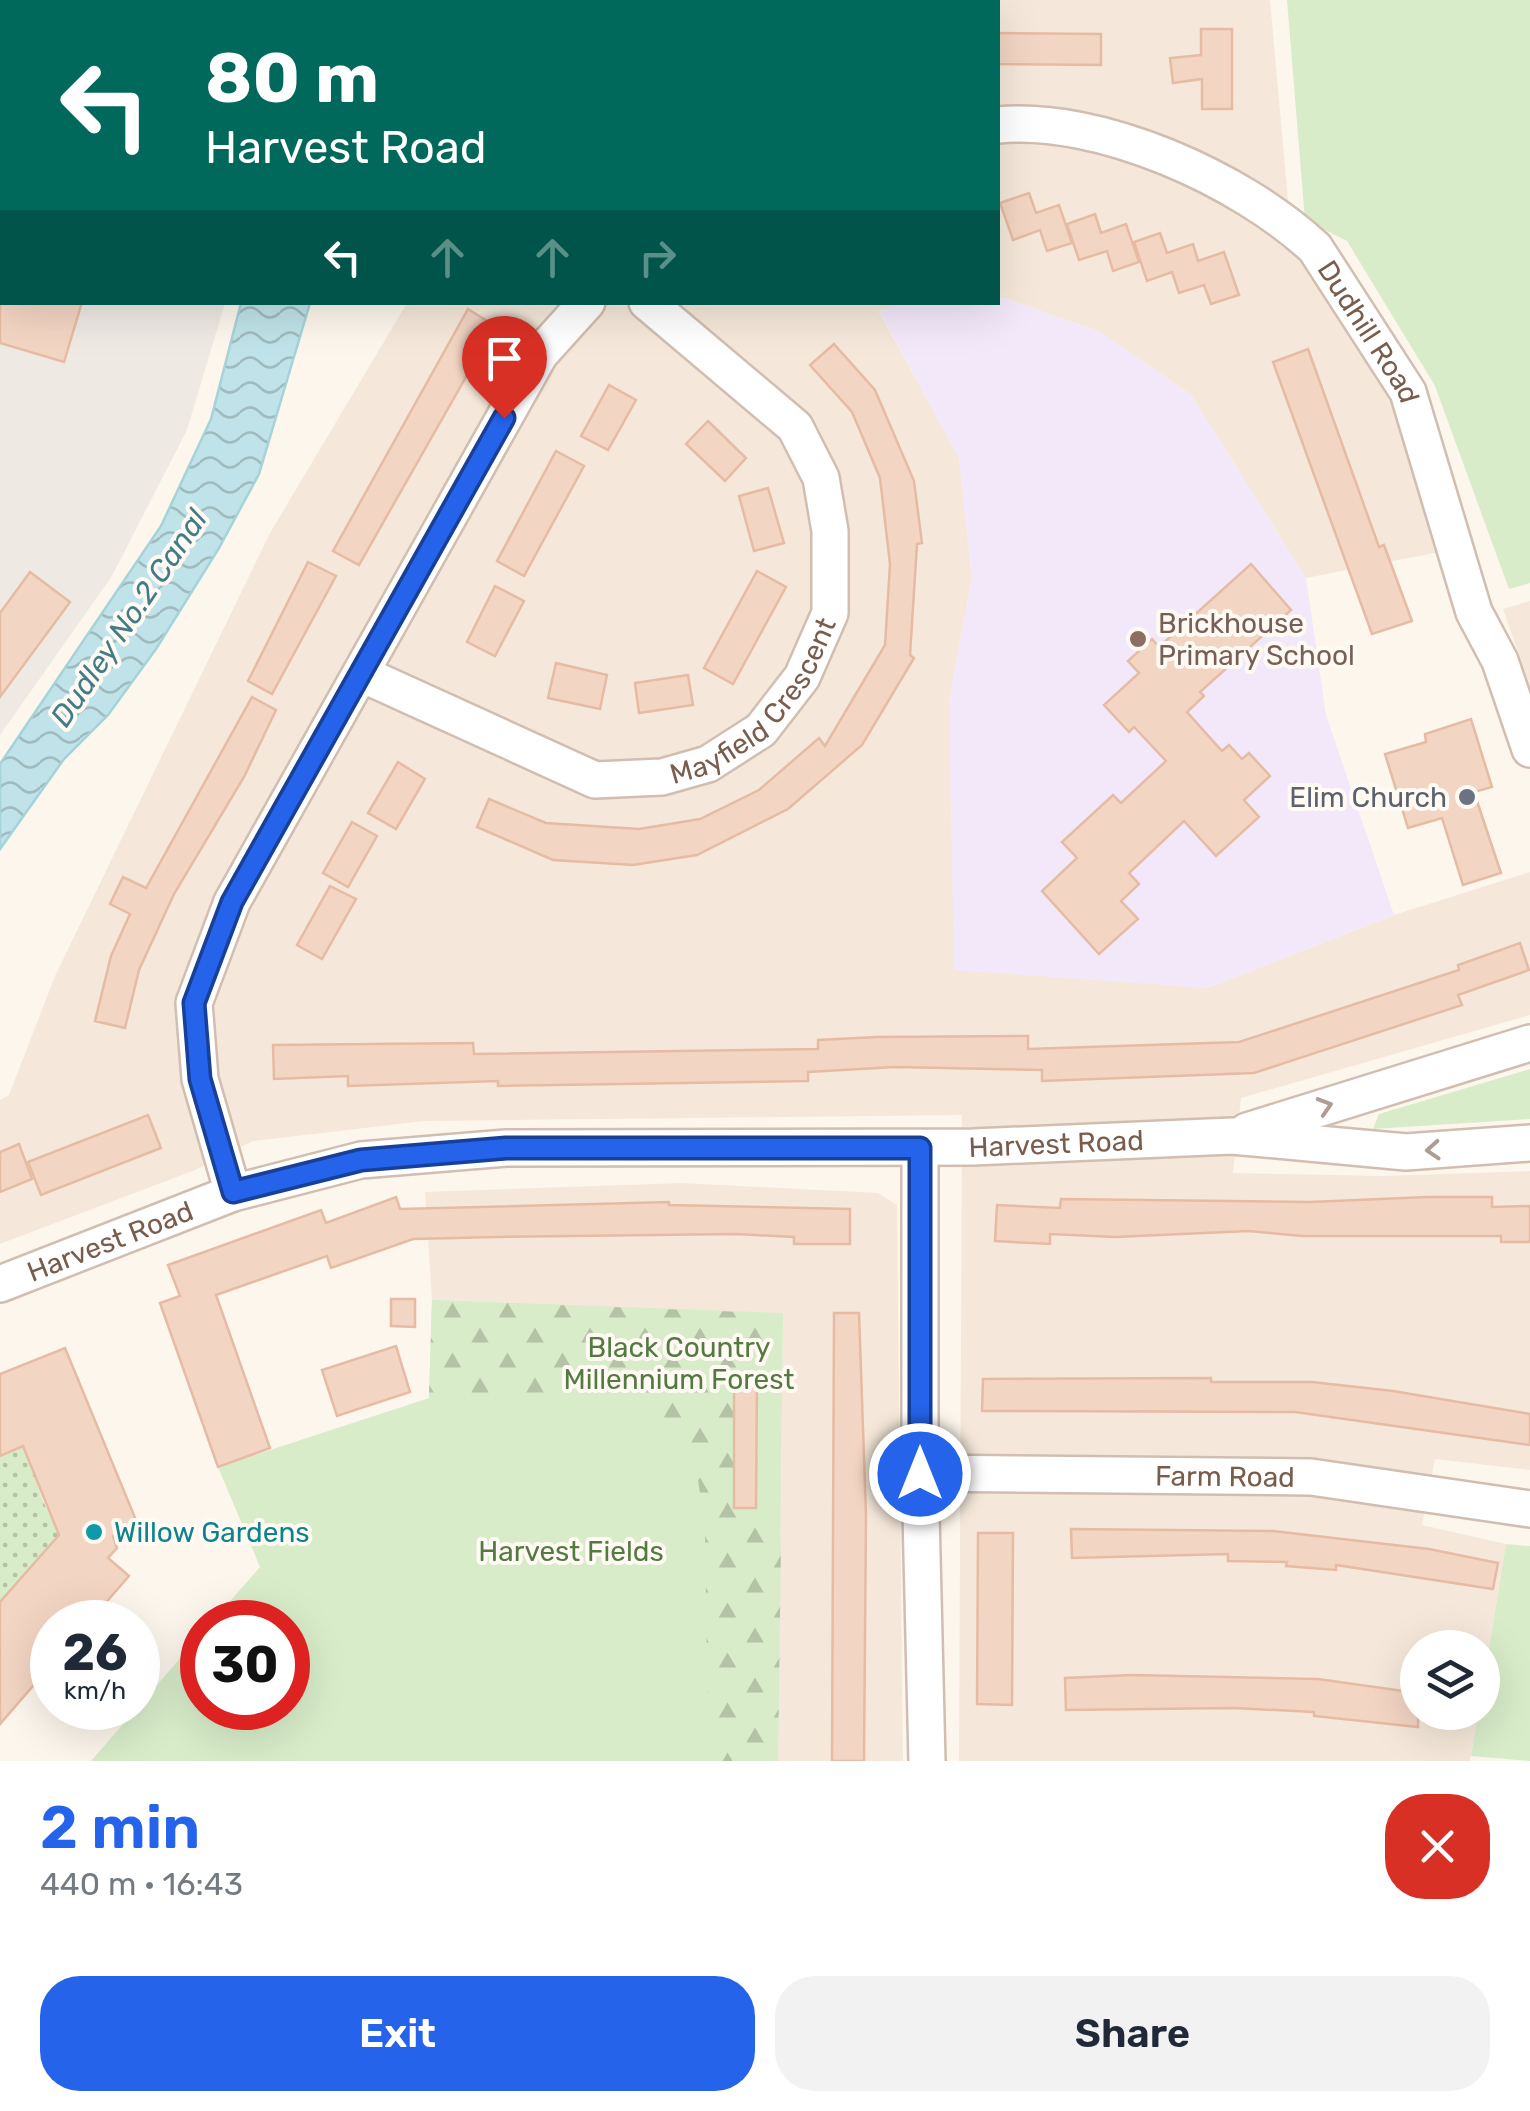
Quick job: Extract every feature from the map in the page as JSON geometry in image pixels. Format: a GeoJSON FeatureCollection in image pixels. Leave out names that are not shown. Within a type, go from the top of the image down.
{"type":"FeatureCollection","features":[{"type":"Feature","properties":{"kind":"street","name":"Dudhill Road"},"geometry":{"type":"LineString","coordinates":[[1000,125],[1038,121],[1193,165],[1296,230],[1315,248],[1408,392],[1474,612],[1500,661],[1530,749]]}},
{"type":"Feature","properties":{"kind":"street"},"geometry":{"type":"LineString","coordinates":[[233,1192],[200,1079],[194,1003],[232,902],[540,354],[585,305]]}},
{"type":"Feature","properties":{"kind":"street","name":"Mayfield Crescent"},"geometry":{"type":"LineString","coordinates":[[362,674],[595,780],[662,777],[708,764],[761,730],[802,676],[830,612],[830,531],[821,478],[794,427],[652,305]]}},
{"type":"Feature","properties":{"kind":"street","name":"Harvest Road"},"geometry":{"type":"LineString","coordinates":[[1232,1136],[1530,1042]]}},
{"type":"Feature","properties":{"kind":"street","name":"Harvest Road"},"geometry":{"type":"LineString","coordinates":[[0,1284],[233,1192],[361,1160],[506,1148],[920,1148],[1232,1136],[1406,1152],[1530,1143]]}},
{"type":"Feature","properties":{"kind":"street"},"geometry":{"type":"LineString","coordinates":[[920,1148],[920,1474],[928,1761]]}},
{"type":"Feature","properties":{"kind":"street","name":"Farm Road"},"geometry":{"type":"LineString","coordinates":[[920,1474],[1311,1476],[1530,1509]]}},
{"type":"Feature","properties":{"kind":"shaded area"},"geometry":{"type":"Polygon","coordinates":[[[1000,0],[1270,0],[1292,244],[1401,410],[1445,551],[1306,578],[1191,395],[1100,332],[1000,297],[1000,0]]]}},
{"type":"Feature","properties":{"kind":"shaded area","name":"Brickhouse Primary School"},"geometry":{"type":"Polygon","coordinates":[[[1000,297],[1100,332],[1191,395],[1306,578],[1326,715],[1394,915],[1207,988],[954,970],[949,701],[972,577],[959,458],[879,311],[897,305],[1000,305],[1000,297]]]}},
{"type":"Feature","properties":{"kind":"shaded area"},"geometry":{"type":"Polygon","coordinates":[[[0,305],[224,305],[187,430],[112,576],[0,735],[0,305]]]}},
{"type":"Feature","properties":{"kind":"shaded area"},"geometry":{"type":"Polygon","coordinates":[[[406,305],[898,305],[879,312],[959,457],[972,577],[949,701],[1207,988],[1394,915],[1530,872],[1530,1015],[1241,1098],[1233,1173],[1382,1176],[1530,1171],[1530,1470],[1435,1459],[1422,1525],[1506,1544],[1492,1630],[1400,1630],[1400,1730],[1475,1730],[1470,1761],[959,1761],[962,1115],[424,1121],[253,1141],[195,1170],[0,1244],[0,1100],[9,1095],[55,976],[270,533],[406,305]]]}},
{"type":"Feature","properties":{"kind":"shaded area"},"geometry":{"type":"Polygon","coordinates":[[[1530,601],[1530,686],[1503,609],[1530,601]]]}},
{"type":"Feature","properties":{"kind":"shaded area"},"geometry":{"type":"Polygon","coordinates":[[[682,1183],[878,1193],[897,1205],[903,1761],[778,1761],[783,1314],[432,1300],[425,1192],[682,1183]]]}},
{"type":"Feature","properties":{"kind":"green space"},"geometry":{"type":"Polygon","coordinates":[[[1287,0],[1530,0],[1530,583],[1509,589],[1435,386],[1347,241],[1305,220],[1287,0]]]}},
{"type":"Feature","properties":{"kind":"green space"},"geometry":{"type":"Polygon","coordinates":[[[1530,1069],[1530,1119],[1373,1129],[1379,1114],[1530,1069]]]}},
{"type":"Feature","properties":{"kind":"green space","name":"Harvest Fields"},"geometry":{"type":"Polygon","coordinates":[[[432,1300],[783,1313],[778,1761],[91,1761],[118,1730],[160,1730],[160,1681],[180,1658],[180,1730],[310,1730],[310,1600],[231,1600],[260,1567],[218,1467],[429,1398],[432,1300]]]}},
{"type":"Feature","properties":{"kind":"green space","name":"Black Country Millennium Forest"},"geometry":{"type":"Polygon","coordinates":[[[432,1300],[742,1312],[766,1336],[770,1360],[757,1381],[734,1382],[734,1507],[756,1508],[781,1543],[778,1761],[714,1761],[707,1681],[705,1524],[697,1474],[680,1429],[650,1408],[582,1392],[429,1398],[432,1300]]]}},
{"type":"Feature","properties":{"kind":"green space"},"geometry":{"type":"Polygon","coordinates":[[[31,1443],[40,1494],[52,1518],[68,1537],[52,1543],[0,1602],[0,1456],[31,1443]]]}},
{"type":"Feature","properties":{"kind":"green space"},"geometry":{"type":"Polygon","coordinates":[[[1506,1544],[1530,1546],[1530,1761],[1471,1756],[1475,1730],[1500,1730],[1500,1630],[1492,1630],[1506,1544]]]}},
{"type":"Feature","properties":{"kind":"water","name":"Dudley No.2 Canal"},"geometry":{"type":"Polygon","coordinates":[[[240,305],[309,305],[259,474],[219,548],[156,649],[108,715],[64,759],[0,849],[0,764],[161,526],[211,419],[240,305]]]}},
{"type":"Feature","properties":{"kind":"building"},"geometry":{"type":"Polygon","coordinates":[[[1201,29],[1232,29],[1232,109],[1202,109],[1202,79],[1173,83],[1170,58],[1201,55],[1201,29]]]}},
{"type":"Feature","properties":{"kind":"building"},"geometry":{"type":"Polygon","coordinates":[[[1000,33],[1101,34],[1101,65],[1000,64],[1000,33]]]}},
{"type":"Feature","properties":{"kind":"building"},"geometry":{"type":"Polygon","coordinates":[[[1029,193],[1036,213],[1059,205],[1072,243],[1047,251],[1040,230],[1013,240],[1000,203],[1029,193]]]}},
{"type":"Feature","properties":{"kind":"building"},"geometry":{"type":"Polygon","coordinates":[[[1095,214],[1101,233],[1126,224],[1139,262],[1113,271],[1107,251],[1079,260],[1067,224],[1095,214]]]}},
{"type":"Feature","properties":{"kind":"building"},"geometry":{"type":"Polygon","coordinates":[[[1160,233],[1167,253],[1193,244],[1198,261],[1224,252],[1239,295],[1211,304],[1204,285],[1179,293],[1172,272],[1147,281],[1134,242],[1160,233]]]}},
{"type":"Feature","properties":{"kind":"building"},"geometry":{"type":"Polygon","coordinates":[[[0,305],[81,305],[64,362],[0,343],[0,305]]]}},
{"type":"Feature","properties":{"kind":"building"},"geometry":{"type":"Polygon","coordinates":[[[468,309],[495,326],[359,565],[333,551],[468,309]]]}},
{"type":"Feature","properties":{"kind":"building"},"geometry":{"type":"Polygon","coordinates":[[[834,344],[875,390],[914,481],[922,543],[917,544],[910,655],[914,658],[862,745],[788,809],[697,855],[633,865],[553,860],[477,827],[489,799],[546,823],[639,829],[700,819],[759,790],[819,738],[825,746],[885,645],[890,564],[880,478],[852,412],[810,365],[834,344]]]}},
{"type":"Feature","properties":{"kind":"building"},"geometry":{"type":"Polygon","coordinates":[[[1308,349],[1379,547],[1384,545],[1412,621],[1372,634],[1273,362],[1308,349]]]}},
{"type":"Feature","properties":{"kind":"building"},"geometry":{"type":"Polygon","coordinates":[[[609,385],[636,400],[608,450],[581,436],[609,385]]]}},
{"type":"Feature","properties":{"kind":"building"},"geometry":{"type":"Polygon","coordinates":[[[708,421],[746,458],[725,481],[686,444],[708,421]]]}},
{"type":"Feature","properties":{"kind":"building"},"geometry":{"type":"Polygon","coordinates":[[[556,451],[584,466],[524,576],[497,561],[556,451]]]}},
{"type":"Feature","properties":{"kind":"building"},"geometry":{"type":"Polygon","coordinates":[[[768,488],[784,543],[754,551],[739,496],[768,488]]]}},
{"type":"Feature","properties":{"kind":"building"},"geometry":{"type":"Polygon","coordinates":[[[308,562],[336,576],[272,694],[248,681],[308,562]]]}},
{"type":"Feature","properties":{"kind":"building"},"geometry":{"type":"Polygon","coordinates":[[[1251,564],[1291,610],[1200,692],[1204,696],[1187,712],[1222,751],[1229,745],[1242,759],[1249,753],[1270,776],[1244,800],[1259,817],[1216,856],[1184,821],[1129,873],[1139,884],[1121,901],[1138,919],[1099,954],[1042,891],[1077,858],[1062,842],[1113,795],[1121,803],[1166,761],[1134,727],[1129,732],[1104,705],[1139,673],[1128,661],[1152,639],[1159,647],[1251,564]]]}},
{"type":"Feature","properties":{"kind":"building"},"geometry":{"type":"Polygon","coordinates":[[[757,571],[786,587],[733,684],[704,668],[757,571]]]}},
{"type":"Feature","properties":{"kind":"building"},"geometry":{"type":"Polygon","coordinates":[[[30,572],[70,602],[0,697],[0,613],[30,572]]]}},
{"type":"Feature","properties":{"kind":"building"},"geometry":{"type":"Polygon","coordinates":[[[495,586],[524,601],[495,656],[467,642],[495,586]]]}},
{"type":"Feature","properties":{"kind":"building"},"geometry":{"type":"Polygon","coordinates":[[[556,663],[607,675],[600,709],[548,698],[556,663]]]}},
{"type":"Feature","properties":{"kind":"building"},"geometry":{"type":"Polygon","coordinates":[[[688,675],[693,705],[639,713],[635,683],[688,675]]]}},
{"type":"Feature","properties":{"kind":"building"},"geometry":{"type":"Polygon","coordinates":[[[252,697],[276,710],[244,777],[174,894],[139,970],[125,1028],[95,1021],[111,956],[130,914],[110,904],[123,877],[146,888],[252,697]]]}},
{"type":"Feature","properties":{"kind":"building"},"geometry":{"type":"Polygon","coordinates":[[[1471,719],[1492,787],[1474,792],[1501,873],[1463,885],[1442,818],[1408,828],[1385,754],[1426,742],[1425,734],[1471,719]]]}},
{"type":"Feature","properties":{"kind":"building"},"geometry":{"type":"Polygon","coordinates":[[[398,762],[425,779],[396,829],[368,813],[398,762]]]}},
{"type":"Feature","properties":{"kind":"building"},"geometry":{"type":"Polygon","coordinates":[[[352,822],[377,836],[348,887],[323,873],[352,822]]]}},
{"type":"Feature","properties":{"kind":"building"},"geometry":{"type":"Polygon","coordinates":[[[330,886],[356,899],[322,959],[297,945],[330,886]]]}},
{"type":"Feature","properties":{"kind":"building"},"geometry":{"type":"Polygon","coordinates":[[[1520,943],[1529,970],[1458,995],[1462,1005],[1254,1073],[1042,1081],[1042,1070],[895,1067],[808,1072],[808,1081],[498,1086],[498,1081],[348,1086],[348,1076],[274,1079],[273,1045],[473,1043],[474,1054],[818,1049],[818,1040],[877,1037],[1028,1036],[1028,1049],[1239,1042],[1459,970],[1458,965],[1520,943]]]}},
{"type":"Feature","properties":{"kind":"building"},"geometry":{"type":"Polygon","coordinates":[[[148,1115],[161,1148],[41,1195],[28,1162],[148,1115]]]}},
{"type":"Feature","properties":{"kind":"building"},"geometry":{"type":"Polygon","coordinates":[[[19,1144],[32,1179],[0,1192],[0,1152],[19,1144]]]}},
{"type":"Feature","properties":{"kind":"building"},"geometry":{"type":"Polygon","coordinates":[[[396,1197],[400,1209],[669,1202],[850,1209],[850,1244],[794,1244],[794,1237],[736,1234],[413,1239],[331,1268],[327,1256],[216,1295],[270,1448],[218,1467],[160,1303],[180,1296],[168,1265],[321,1210],[326,1223],[396,1197]]]}},
{"type":"Feature","properties":{"kind":"building"},"geometry":{"type":"Polygon","coordinates":[[[1492,1197],[1492,1207],[1530,1206],[1530,1242],[1501,1242],[1501,1236],[1302,1236],[1249,1231],[1115,1237],[1050,1234],[1050,1244],[995,1241],[997,1205],[1060,1208],[1061,1199],[1310,1202],[1492,1197]]]}},
{"type":"Feature","properties":{"kind":"building"},"geometry":{"type":"Polygon","coordinates":[[[391,1299],[415,1299],[415,1327],[391,1326],[391,1299]]]}},
{"type":"Feature","properties":{"kind":"building"},"geometry":{"type":"Polygon","coordinates":[[[834,1313],[859,1313],[866,1514],[864,1761],[832,1761],[834,1313]]]}},
{"type":"Feature","properties":{"kind":"building"},"geometry":{"type":"Polygon","coordinates":[[[396,1346],[410,1392],[337,1416],[322,1370],[396,1346]]]}},
{"type":"Feature","properties":{"kind":"building","name":"Willow Gardens"},"geometry":{"type":"Polygon","coordinates":[[[65,1348],[138,1525],[113,1536],[117,1548],[108,1558],[129,1576],[108,1600],[30,1600],[30,1689],[0,1724],[0,1602],[59,1535],[23,1446],[0,1456],[0,1374],[65,1348]]]}},
{"type":"Feature","properties":{"kind":"building"},"geometry":{"type":"Polygon","coordinates":[[[1211,1378],[1211,1382],[1312,1382],[1393,1391],[1530,1414],[1530,1445],[1295,1412],[982,1411],[983,1379],[1211,1378]]]}},
{"type":"Feature","properties":{"kind":"building"},"geometry":{"type":"Polygon","coordinates":[[[734,1381],[757,1381],[756,1508],[734,1508],[734,1381]]]}},
{"type":"Feature","properties":{"kind":"building"},"geometry":{"type":"Polygon","coordinates":[[[1071,1529],[1273,1531],[1429,1549],[1498,1563],[1493,1589],[1336,1565],[1336,1570],[1286,1566],[1287,1562],[1228,1561],[1228,1554],[1072,1558],[1071,1529]]]}},
{"type":"Feature","properties":{"kind":"building"},"geometry":{"type":"Polygon","coordinates":[[[978,1533],[1013,1533],[1012,1705],[977,1704],[978,1533]]]}},
{"type":"Feature","properties":{"kind":"building"},"geometry":{"type":"Polygon","coordinates":[[[1132,1675],[1318,1679],[1400,1690],[1400,1725],[1314,1716],[1314,1712],[1234,1708],[1066,1710],[1065,1678],[1132,1675]]]}},
{"type":"Feature","properties":{"kind":"place","name":"Brickhouse Primary School"},"geometry":{"type":"Point","coordinates":[1138,639]}},
{"type":"Feature","properties":{"kind":"place","name":"Elim Church"},"geometry":{"type":"Point","coordinates":[1467,797]}},
{"type":"Feature","properties":{"kind":"place","name":"Willow Gardens"},"geometry":{"type":"Point","coordinates":[94,1532]}},
{"type":"Feature","properties":{"kind":"route"},"geometry":{"type":"LineString","coordinates":[[504,418],[232,902],[194,1003],[200,1079],[233,1192],[361,1160],[506,1148],[920,1148],[920,1474]]}}]}
